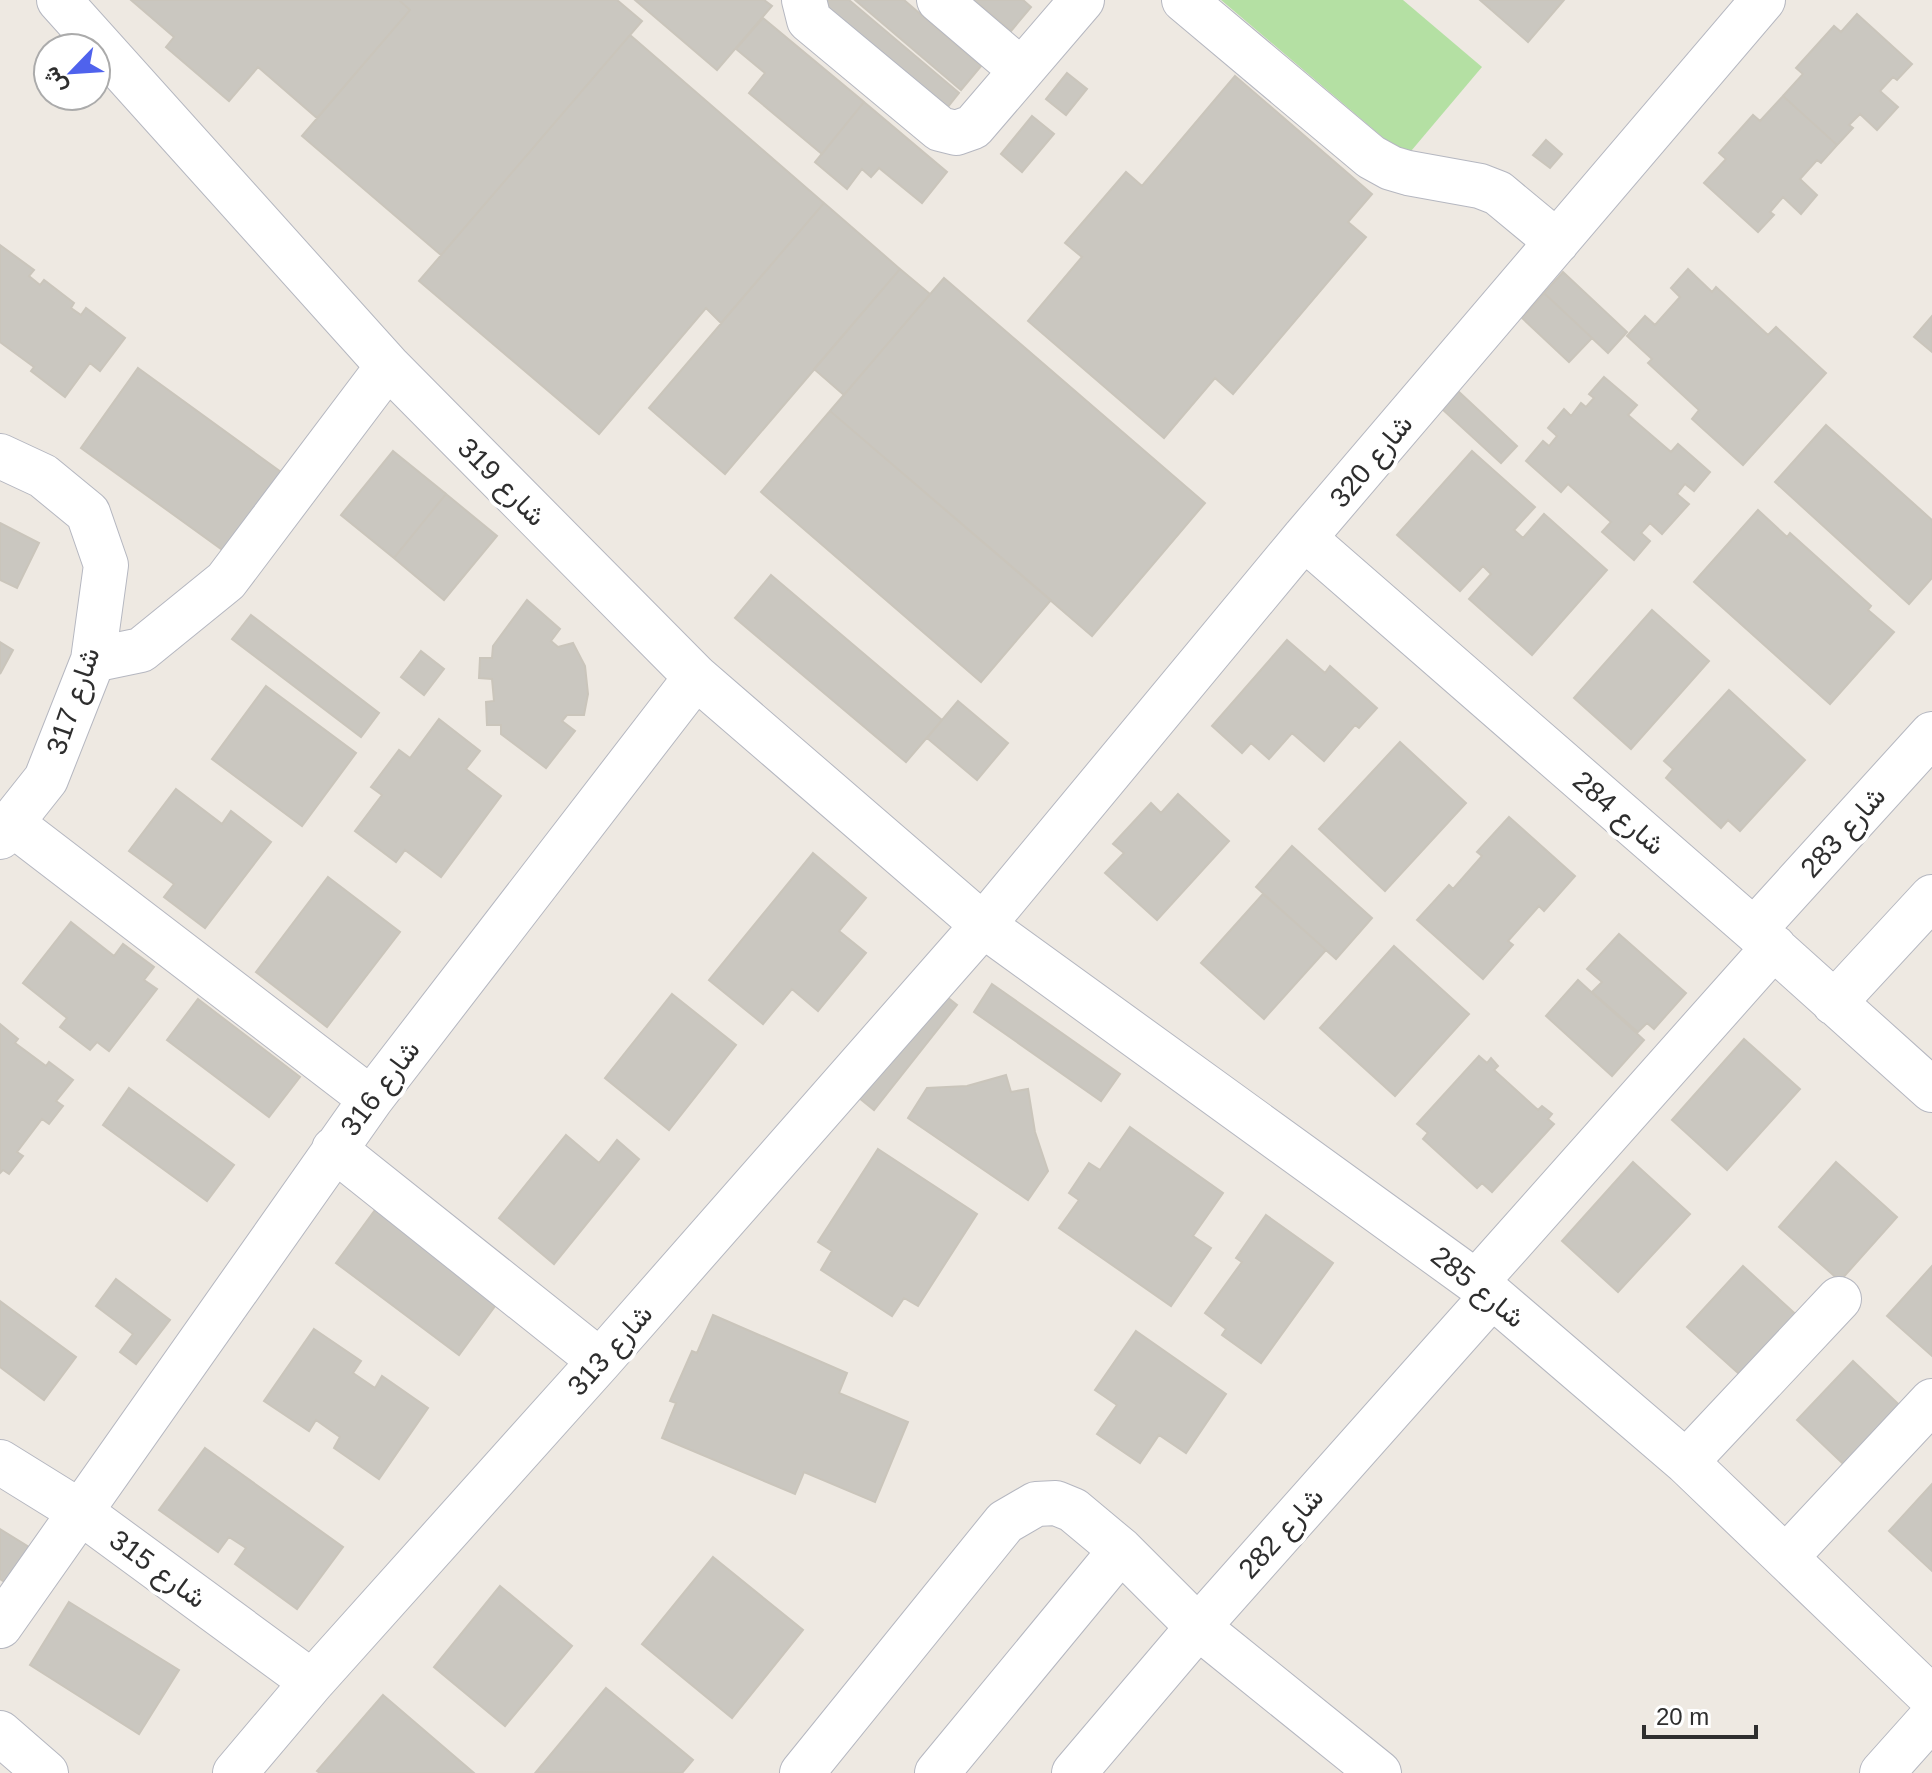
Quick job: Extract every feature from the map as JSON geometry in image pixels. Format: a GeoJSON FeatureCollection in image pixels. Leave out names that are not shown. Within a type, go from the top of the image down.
{"type":"FeatureCollection","features":[{"type":"Feature","properties":{"kind":"street","name":"شارع 319"},"geometry":{"type":"LineString","coordinates":[[59,0],[388,366],[696,677],[983,925]]}},
{"type":"Feature","properties":{"kind":"street"},"geometry":{"type":"LineString","coordinates":[[804,0],[809,20],[940,129],[956,133],[973,127],[1082,0]]}},
{"type":"Feature","properties":{"kind":"street"},"geometry":{"type":"LineString","coordinates":[[939,0],[1021,70]]}},
{"type":"Feature","properties":{"kind":"street"},"geometry":{"type":"LineString","coordinates":[[1184,0],[1371,157],[1399,170],[1480,186],[1498,193],[1557,242]]}},
{"type":"Feature","properties":{"kind":"street","name":"شارع 320"},"geometry":{"type":"LineString","coordinates":[[983,925],[1304,538],[1763,0]]}},
{"type":"Feature","properties":{"kind":"street"},"geometry":{"type":"LineString","coordinates":[[93,660],[141,650],[226,581],[388,366]]}},
{"type":"Feature","properties":{"kind":"street","name":"شارع 317"},"geometry":{"type":"LineString","coordinates":[[0,456],[43,476],[88,513],[106,565],[93,660],[46,779],[5,830]]}},
{"type":"Feature","properties":{"kind":"street","name":"شارع 284"},"geometry":{"type":"LineString","coordinates":[[1304,538],[1764,939],[1932,1090]]}},
{"type":"Feature","properties":{"kind":"street","name":"شارع 316"},"geometry":{"type":"LineString","coordinates":[[0,1626],[334,1149],[696,677]]}},
{"type":"Feature","properties":{"kind":"street","name":"شارع 283"},"geometry":{"type":"LineString","coordinates":[[1484,1289],[1932,734]]}},
{"type":"Feature","properties":{"kind":"street"},"geometry":{"type":"LineString","coordinates":[[5,830],[371,1099]]}},
{"type":"Feature","properties":{"kind":"street"},"geometry":{"type":"LineString","coordinates":[[1834,1003],[1932,897]]}},
{"type":"Feature","properties":{"kind":"street","name":"شارع 285"},"geometry":{"type":"LineString","coordinates":[[983,925],[1484,1289],[1686,1462],[1932,1698]]}},
{"type":"Feature","properties":{"kind":"street","name":"شارع 313"},"geometry":{"type":"LineString","coordinates":[[235,1773],[312,1682],[600,1361],[983,925]]}},
{"type":"Feature","properties":{"kind":"street"},"geometry":{"type":"LineString","coordinates":[[334,1149],[600,1361]]}},
{"type":"Feature","properties":{"kind":"street","name":"شارع 282"},"geometry":{"type":"LineString","coordinates":[[1074,1773],[1484,1289]]}},
{"type":"Feature","properties":{"kind":"street"},"geometry":{"type":"LineString","coordinates":[[1686,1462],[1839,1299]]}},
{"type":"Feature","properties":{"kind":"street"},"geometry":{"type":"LineString","coordinates":[[1787,1556],[1932,1401]]}},
{"type":"Feature","properties":{"kind":"street","name":"شارع 315"},"geometry":{"type":"LineString","coordinates":[[0,1462],[79,1511],[312,1682]]}},
{"type":"Feature","properties":{"kind":"street"},"geometry":{"type":"LineString","coordinates":[[802,1773],[1005,1522],[1036,1504],[1056,1503],[1073,1510],[1121,1550],[1198,1627],[1379,1773]]}},
{"type":"Feature","properties":{"kind":"street"},"geometry":{"type":"LineString","coordinates":[[937,1773],[1121,1550]]}},
{"type":"Feature","properties":{"kind":"street"},"geometry":{"type":"LineString","coordinates":[[1882,1773],[1932,1717]]}},
{"type":"Feature","properties":{"kind":"street"},"geometry":{"type":"LineString","coordinates":[[0,1733],[46,1773]]}},
{"type":"Feature","properties":{"kind":"green space"},"geometry":{"type":"Polygon","coordinates":[[[1221,0],[1403,0],[1482,67],[1406,157],[1221,0]]]}},
{"type":"Feature","properties":{"kind":"building"},"geometry":{"type":"Polygon","coordinates":[[[131,0],[399,0],[410,10],[317,118],[258,67],[229,101],[166,47],[174,37],[131,0]]]}},
{"type":"Feature","properties":{"kind":"building"},"geometry":{"type":"Polygon","coordinates":[[[399,0],[617,0],[642,21],[441,255],[302,136],[410,10],[399,0]]]}},
{"type":"Feature","properties":{"kind":"building"},"geometry":{"type":"Polygon","coordinates":[[[635,0],[764,0],[772,6],[717,70],[635,0]]]}},
{"type":"Feature","properties":{"kind":"building"},"geometry":{"type":"Polygon","coordinates":[[[826,0],[849,0],[959,93],[939,118],[815,13],[826,0]]]}},
{"type":"Feature","properties":{"kind":"building"},"geometry":{"type":"Polygon","coordinates":[[[855,0],[904,0],[981,66],[961,90],[855,0]]]}},
{"type":"Feature","properties":{"kind":"building"},"geometry":{"type":"Polygon","coordinates":[[[974,0],[1023,0],[1031,7],[1011,31],[974,0]]]}},
{"type":"Feature","properties":{"kind":"building"},"geometry":{"type":"Polygon","coordinates":[[[1480,0],[1564,0],[1528,42],[1480,0]]]}},
{"type":"Feature","properties":{"kind":"building"},"geometry":{"type":"Polygon","coordinates":[[[1857,14],[1912,64],[1897,80],[1893,77],[1880,91],[1898,107],[1877,130],[1860,114],[1849,125],[1853,128],[1837,145],[1783,96],[1803,74],[1796,68],[1834,26],[1841,32],[1857,14]]]}},
{"type":"Feature","properties":{"kind":"building"},"geometry":{"type":"Polygon","coordinates":[[[763,18],[864,102],[822,154],[749,93],[765,73],[736,49],[763,18]]]}},
{"type":"Feature","properties":{"kind":"building"},"geometry":{"type":"Polygon","coordinates":[[[630,35],[824,203],[721,323],[706,308],[599,434],[419,281],[630,35]]]}},
{"type":"Feature","properties":{"kind":"building"},"geometry":{"type":"Polygon","coordinates":[[[1067,73],[1087,89],[1066,115],[1046,99],[1067,73]]]}},
{"type":"Feature","properties":{"kind":"building"},"geometry":{"type":"Polygon","coordinates":[[[1235,76],[1372,194],[1348,222],[1366,237],[1233,394],[1215,378],[1164,438],[1028,321],[1082,257],[1065,243],[1126,172],[1142,186],[1235,76]]]}},
{"type":"Feature","properties":{"kind":"building"},"geometry":{"type":"Polygon","coordinates":[[[1783,96],[1837,145],[1821,163],[1817,160],[1800,179],[1817,195],[1801,214],[1783,197],[1770,212],[1774,215],[1758,232],[1704,183],[1726,159],[1719,153],[1753,115],[1760,121],[1783,96]]]}},
{"type":"Feature","properties":{"kind":"building"},"geometry":{"type":"Polygon","coordinates":[[[864,102],[947,172],[922,203],[879,168],[871,177],[862,169],[847,189],[815,162],[864,102]]]}},
{"type":"Feature","properties":{"kind":"building"},"geometry":{"type":"Polygon","coordinates":[[[1032,116],[1054,134],[1022,172],[1001,154],[1032,116]]]}},
{"type":"Feature","properties":{"kind":"building"},"geometry":{"type":"Polygon","coordinates":[[[1546,140],[1562,154],[1550,168],[1533,155],[1546,140]]]}},
{"type":"Feature","properties":{"kind":"building"},"geometry":{"type":"Polygon","coordinates":[[[824,203],[900,269],[725,474],[649,408],[824,203]]]}},
{"type":"Feature","properties":{"kind":"building"},"geometry":{"type":"Polygon","coordinates":[[[0,245],[34,270],[29,276],[40,285],[44,280],[74,303],[71,308],[81,315],[86,308],[125,338],[100,371],[90,363],[65,397],[31,371],[34,367],[0,342],[0,245]]]}},
{"type":"Feature","properties":{"kind":"building"},"geometry":{"type":"Polygon","coordinates":[[[900,269],[930,294],[844,395],[814,369],[900,269]]]}},
{"type":"Feature","properties":{"kind":"building"},"geometry":{"type":"Polygon","coordinates":[[[1688,269],[1712,292],[1716,287],[1768,335],[1776,327],[1826,373],[1743,465],[1692,419],[1699,410],[1648,363],[1652,359],[1627,336],[1645,316],[1655,325],[1680,297],[1671,288],[1688,269]]]}},
{"type":"Feature","properties":{"kind":"building"},"geometry":{"type":"Polygon","coordinates":[[[1563,272],[1627,332],[1608,353],[1544,293],[1563,272]]]}},
{"type":"Feature","properties":{"kind":"building"},"geometry":{"type":"Polygon","coordinates":[[[944,278],[1205,503],[1092,636],[830,411],[944,278]]]}},
{"type":"Feature","properties":{"kind":"building"},"geometry":{"type":"Polygon","coordinates":[[[1544,293],[1592,338],[1569,362],[1522,318],[1544,293]]]}},
{"type":"Feature","properties":{"kind":"building"},"geometry":{"type":"Polygon","coordinates":[[[1932,316],[1932,352],[1914,337],[1932,316]]]}},
{"type":"Feature","properties":{"kind":"building"},"geometry":{"type":"Polygon","coordinates":[[[138,368],[292,480],[235,559],[81,448],[138,368]]]}},
{"type":"Feature","properties":{"kind":"building"},"geometry":{"type":"Polygon","coordinates":[[[1604,377],[1637,405],[1628,415],[1671,452],[1678,444],[1710,472],[1694,491],[1685,484],[1677,494],[1689,504],[1662,534],[1650,523],[1641,533],[1650,541],[1634,560],[1602,532],[1611,522],[1568,484],[1561,492],[1526,461],[1543,441],[1549,446],[1557,436],[1548,428],[1564,409],[1571,416],[1581,403],[1586,407],[1594,398],[1589,394],[1604,377]]]}},
{"type":"Feature","properties":{"kind":"building"},"geometry":{"type":"Polygon","coordinates":[[[1458,391],[1517,446],[1501,463],[1442,409],[1458,391]]]}},
{"type":"Feature","properties":{"kind":"building"},"geometry":{"type":"Polygon","coordinates":[[[830,411],[1051,600],[981,682],[761,492],[830,411]]]}},
{"type":"Feature","properties":{"kind":"building"},"geometry":{"type":"Polygon","coordinates":[[[1826,425],[1932,520],[1932,578],[1909,604],[1775,482],[1826,425]]]}},
{"type":"Feature","properties":{"kind":"building"},"geometry":{"type":"Polygon","coordinates":[[[393,451],[446,494],[394,558],[341,515],[393,451]]]}},
{"type":"Feature","properties":{"kind":"building"},"geometry":{"type":"Polygon","coordinates":[[[1472,451],[1535,507],[1514,530],[1523,538],[1544,514],[1607,570],[1532,655],[1469,599],[1491,574],[1483,566],[1460,591],[1397,535],[1472,451]]]}},
{"type":"Feature","properties":{"kind":"building"},"geometry":{"type":"Polygon","coordinates":[[[446,494],[497,536],[444,600],[394,558],[446,494]]]}},
{"type":"Feature","properties":{"kind":"building"},"geometry":{"type":"Polygon","coordinates":[[[1758,510],[1787,537],[1790,533],[1871,606],[1868,610],[1894,632],[1830,704],[1694,582],[1758,510]]]}},
{"type":"Feature","properties":{"kind":"building"},"geometry":{"type":"Polygon","coordinates":[[[0,523],[39,543],[17,588],[0,580],[0,523]]]}},
{"type":"Feature","properties":{"kind":"building"},"geometry":{"type":"Polygon","coordinates":[[[771,575],[942,720],[906,762],[735,618],[771,575]]]}},
{"type":"Feature","properties":{"kind":"building"},"geometry":{"type":"Polygon","coordinates":[[[527,600],[560,629],[551,641],[558,647],[573,643],[585,666],[588,694],[584,715],[567,715],[562,721],[575,731],[546,768],[501,734],[501,725],[487,725],[486,702],[494,701],[492,679],[479,678],[480,658],[492,658],[493,646],[527,600]]]}},
{"type":"Feature","properties":{"kind":"building"},"geometry":{"type":"Polygon","coordinates":[[[1652,610],[1709,661],[1631,749],[1574,698],[1652,610]]]}},
{"type":"Feature","properties":{"kind":"building"},"geometry":{"type":"Polygon","coordinates":[[[251,615],[379,713],[361,737],[232,639],[251,615]]]}},
{"type":"Feature","properties":{"kind":"building"},"geometry":{"type":"Polygon","coordinates":[[[1287,640],[1325,673],[1330,666],[1377,708],[1359,728],[1355,725],[1324,761],[1292,733],[1269,759],[1251,743],[1242,753],[1212,726],[1287,640]]]}},
{"type":"Feature","properties":{"kind":"building"},"geometry":{"type":"Polygon","coordinates":[[[0,642],[13,650],[0,674],[0,642]]]}},
{"type":"Feature","properties":{"kind":"building"},"geometry":{"type":"Polygon","coordinates":[[[421,651],[444,669],[424,695],[401,677],[421,651]]]}},
{"type":"Feature","properties":{"kind":"building"},"geometry":{"type":"Polygon","coordinates":[[[266,686],[356,753],[302,826],[212,759],[266,686]]]}},
{"type":"Feature","properties":{"kind":"building"},"geometry":{"type":"Polygon","coordinates":[[[1729,690],[1805,760],[1740,831],[1728,820],[1721,828],[1666,778],[1673,769],[1664,761],[1729,690]]]}},
{"type":"Feature","properties":{"kind":"building"},"geometry":{"type":"Polygon","coordinates":[[[958,701],[1008,743],[977,780],[927,738],[958,701]]]}},
{"type":"Feature","properties":{"kind":"building"},"geometry":{"type":"Polygon","coordinates":[[[439,719],[480,751],[466,769],[501,796],[441,877],[405,850],[396,862],[355,831],[382,795],[371,787],[399,750],[410,758],[439,719]]]}},
{"type":"Feature","properties":{"kind":"building"},"geometry":{"type":"Polygon","coordinates":[[[1400,742],[1466,803],[1385,891],[1319,829],[1400,742]]]}},
{"type":"Feature","properties":{"kind":"building"},"geometry":{"type":"Polygon","coordinates":[[[176,789],[222,824],[231,811],[271,842],[205,928],[164,897],[174,884],[129,851],[176,789]]]}},
{"type":"Feature","properties":{"kind":"building"},"geometry":{"type":"Polygon","coordinates":[[[1178,794],[1229,841],[1157,920],[1105,873],[1124,853],[1113,844],[1151,803],[1161,813],[1178,794]]]}},
{"type":"Feature","properties":{"kind":"building"},"geometry":{"type":"Polygon","coordinates":[[[1509,817],[1575,876],[1544,911],[1539,906],[1508,941],[1513,945],[1483,979],[1417,920],[1449,885],[1453,889],[1482,856],[1477,852],[1509,817]]]}},
{"type":"Feature","properties":{"kind":"building"},"geometry":{"type":"Polygon","coordinates":[[[1292,846],[1372,918],[1336,959],[1256,887],[1292,846]]]}},
{"type":"Feature","properties":{"kind":"building"},"geometry":{"type":"Polygon","coordinates":[[[813,853],[866,898],[839,931],[866,953],[818,1011],[792,989],[763,1024],[709,980],[813,853]]]}},
{"type":"Feature","properties":{"kind":"building"},"geometry":{"type":"Polygon","coordinates":[[[328,877],[400,932],[327,1027],[256,972],[328,877]]]}},
{"type":"Feature","properties":{"kind":"building"},"geometry":{"type":"Polygon","coordinates":[[[1263,894],[1326,950],[1264,1019],[1201,963],[1263,894]]]}},
{"type":"Feature","properties":{"kind":"building"},"geometry":{"type":"Polygon","coordinates":[[[71,922],[114,956],[123,944],[154,967],[144,980],[157,989],[109,1051],[97,1042],[90,1050],[60,1027],[67,1018],[23,983],[71,922]]]}},
{"type":"Feature","properties":{"kind":"building"},"geometry":{"type":"Polygon","coordinates":[[[1619,934],[1686,993],[1654,1029],[1647,1023],[1638,1032],[1592,992],[1602,982],[1587,969],[1619,934]]]}},
{"type":"Feature","properties":{"kind":"building"},"geometry":{"type":"Polygon","coordinates":[[[1394,946],[1469,1014],[1395,1096],[1320,1028],[1394,946]]]}},
{"type":"Feature","properties":{"kind":"building"},"geometry":{"type":"Polygon","coordinates":[[[1578,980],[1644,1040],[1612,1076],[1546,1016],[1578,980]]]}},
{"type":"Feature","properties":{"kind":"building"},"geometry":{"type":"Polygon","coordinates":[[[992,984],[1120,1074],[1101,1101],[974,1012],[992,984]]]}},
{"type":"Feature","properties":{"kind":"building"},"geometry":{"type":"Polygon","coordinates":[[[942,993],[957,1005],[874,1110],[858,1097],[942,993]]]}},
{"type":"Feature","properties":{"kind":"building"},"geometry":{"type":"Polygon","coordinates":[[[672,994],[736,1045],[669,1130],[605,1078],[672,994]]]}},
{"type":"Feature","properties":{"kind":"building"},"geometry":{"type":"Polygon","coordinates":[[[198,999],[300,1077],[269,1117],[167,1040],[198,999]]]}},
{"type":"Feature","properties":{"kind":"building"},"geometry":{"type":"Polygon","coordinates":[[[0,1024],[18,1039],[15,1043],[46,1066],[49,1062],[73,1080],[56,1101],[63,1106],[49,1124],[42,1119],[17,1152],[23,1156],[9,1174],[3,1170],[0,1173],[0,1024]]]}},
{"type":"Feature","properties":{"kind":"building"},"geometry":{"type":"Polygon","coordinates":[[[1744,1039],[1800,1089],[1727,1170],[1672,1120],[1744,1039]]]}},
{"type":"Feature","properties":{"kind":"building"},"geometry":{"type":"Polygon","coordinates":[[[1479,1056],[1487,1063],[1491,1058],[1498,1066],[1494,1070],[1538,1110],[1542,1106],[1552,1114],[1548,1119],[1554,1124],[1492,1192],[1482,1183],[1477,1188],[1423,1139],[1428,1133],[1417,1124],[1479,1056]]]}},
{"type":"Feature","properties":{"kind":"building"},"geometry":{"type":"Polygon","coordinates":[[[1006,1075],[1011,1092],[1028,1089],[1035,1132],[1048,1171],[1028,1200],[908,1118],[927,1088],[967,1086],[1006,1075]]]}},
{"type":"Feature","properties":{"kind":"building"},"geometry":{"type":"Polygon","coordinates":[[[129,1088],[234,1165],[207,1201],[103,1125],[129,1088]]]}},
{"type":"Feature","properties":{"kind":"building"},"geometry":{"type":"Polygon","coordinates":[[[1130,1127],[1223,1193],[1193,1236],[1211,1248],[1171,1306],[1059,1228],[1079,1200],[1069,1193],[1089,1163],[1100,1170],[1130,1127]]]}},
{"type":"Feature","properties":{"kind":"building"},"geometry":{"type":"Polygon","coordinates":[[[566,1135],[599,1163],[617,1140],[639,1159],[554,1264],[499,1218],[566,1135]]]}},
{"type":"Feature","properties":{"kind":"building"},"geometry":{"type":"Polygon","coordinates":[[[878,1149],[977,1214],[918,1306],[904,1298],[892,1316],[821,1270],[832,1251],[818,1242],[878,1149]]]}},
{"type":"Feature","properties":{"kind":"building"},"geometry":{"type":"Polygon","coordinates":[[[1633,1162],[1690,1214],[1618,1292],[1562,1241],[1633,1162]]]}},
{"type":"Feature","properties":{"kind":"building"},"geometry":{"type":"Polygon","coordinates":[[[1836,1162],[1897,1217],[1840,1281],[1779,1227],[1836,1162]]]}},
{"type":"Feature","properties":{"kind":"building"},"geometry":{"type":"Polygon","coordinates":[[[381,1202],[504,1294],[459,1355],[336,1263],[381,1202]]]}},
{"type":"Feature","properties":{"kind":"building"},"geometry":{"type":"Polygon","coordinates":[[[1266,1215],[1333,1263],[1261,1363],[1222,1335],[1226,1329],[1205,1313],[1242,1262],[1236,1258],[1266,1215]]]}},
{"type":"Feature","properties":{"kind":"building"},"geometry":{"type":"Polygon","coordinates":[[[1743,1266],[1802,1320],[1747,1381],[1687,1327],[1743,1266]]]}},
{"type":"Feature","properties":{"kind":"building"},"geometry":{"type":"Polygon","coordinates":[[[1932,1266],[1932,1356],[1887,1316],[1932,1266]]]}},
{"type":"Feature","properties":{"kind":"building"},"geometry":{"type":"Polygon","coordinates":[[[116,1279],[170,1320],[136,1364],[120,1352],[133,1334],[96,1306],[116,1279]]]}},
{"type":"Feature","properties":{"kind":"building"},"geometry":{"type":"Polygon","coordinates":[[[0,1301],[76,1357],[44,1400],[0,1367],[0,1301]]]}},
{"type":"Feature","properties":{"kind":"building"},"geometry":{"type":"Polygon","coordinates":[[[713,1315],[847,1373],[839,1393],[908,1422],[875,1502],[804,1472],[795,1494],[662,1438],[676,1403],[670,1401],[692,1351],[697,1353],[713,1315]]]}},
{"type":"Feature","properties":{"kind":"building"},"geometry":{"type":"Polygon","coordinates":[[[314,1329],[361,1361],[353,1373],[375,1388],[382,1376],[428,1408],[379,1479],[334,1448],[340,1437],[316,1420],[309,1431],[264,1401],[314,1329]]]}},
{"type":"Feature","properties":{"kind":"building"},"geometry":{"type":"Polygon","coordinates":[[[1136,1331],[1226,1394],[1186,1453],[1159,1435],[1140,1463],[1097,1434],[1117,1405],[1095,1390],[1136,1331]]]}},
{"type":"Feature","properties":{"kind":"building"},"geometry":{"type":"Polygon","coordinates":[[[1853,1361],[1911,1416],[1856,1476],[1797,1420],[1853,1361]]]}},
{"type":"Feature","properties":{"kind":"building"},"geometry":{"type":"Polygon","coordinates":[[[205,1448],[343,1547],[297,1609],[235,1564],[246,1548],[229,1537],[218,1552],[159,1510],[205,1448]]]}},
{"type":"Feature","properties":{"kind":"building"},"geometry":{"type":"Polygon","coordinates":[[[1932,1484],[1932,1571],[1889,1531],[1932,1484]]]}},
{"type":"Feature","properties":{"kind":"building"},"geometry":{"type":"Polygon","coordinates":[[[0,1529],[42,1555],[19,1591],[0,1579],[0,1529]]]}},
{"type":"Feature","properties":{"kind":"building"},"geometry":{"type":"Polygon","coordinates":[[[713,1557],[803,1630],[732,1718],[642,1644],[713,1557]]]}},
{"type":"Feature","properties":{"kind":"building"},"geometry":{"type":"Polygon","coordinates":[[[500,1586],[572,1646],[505,1726],[434,1667],[500,1586]]]}},
{"type":"Feature","properties":{"kind":"building"},"geometry":{"type":"Polygon","coordinates":[[[69,1602],[179,1670],[139,1734],[30,1665],[69,1602]]]}},
{"type":"Feature","properties":{"kind":"building"},"geometry":{"type":"Polygon","coordinates":[[[606,1688],[693,1760],[682,1773],[536,1772],[606,1688]]]}},
{"type":"Feature","properties":{"kind":"building"},"geometry":{"type":"Polygon","coordinates":[[[383,1695],[474,1773],[317,1771],[383,1695]]]}}]}
